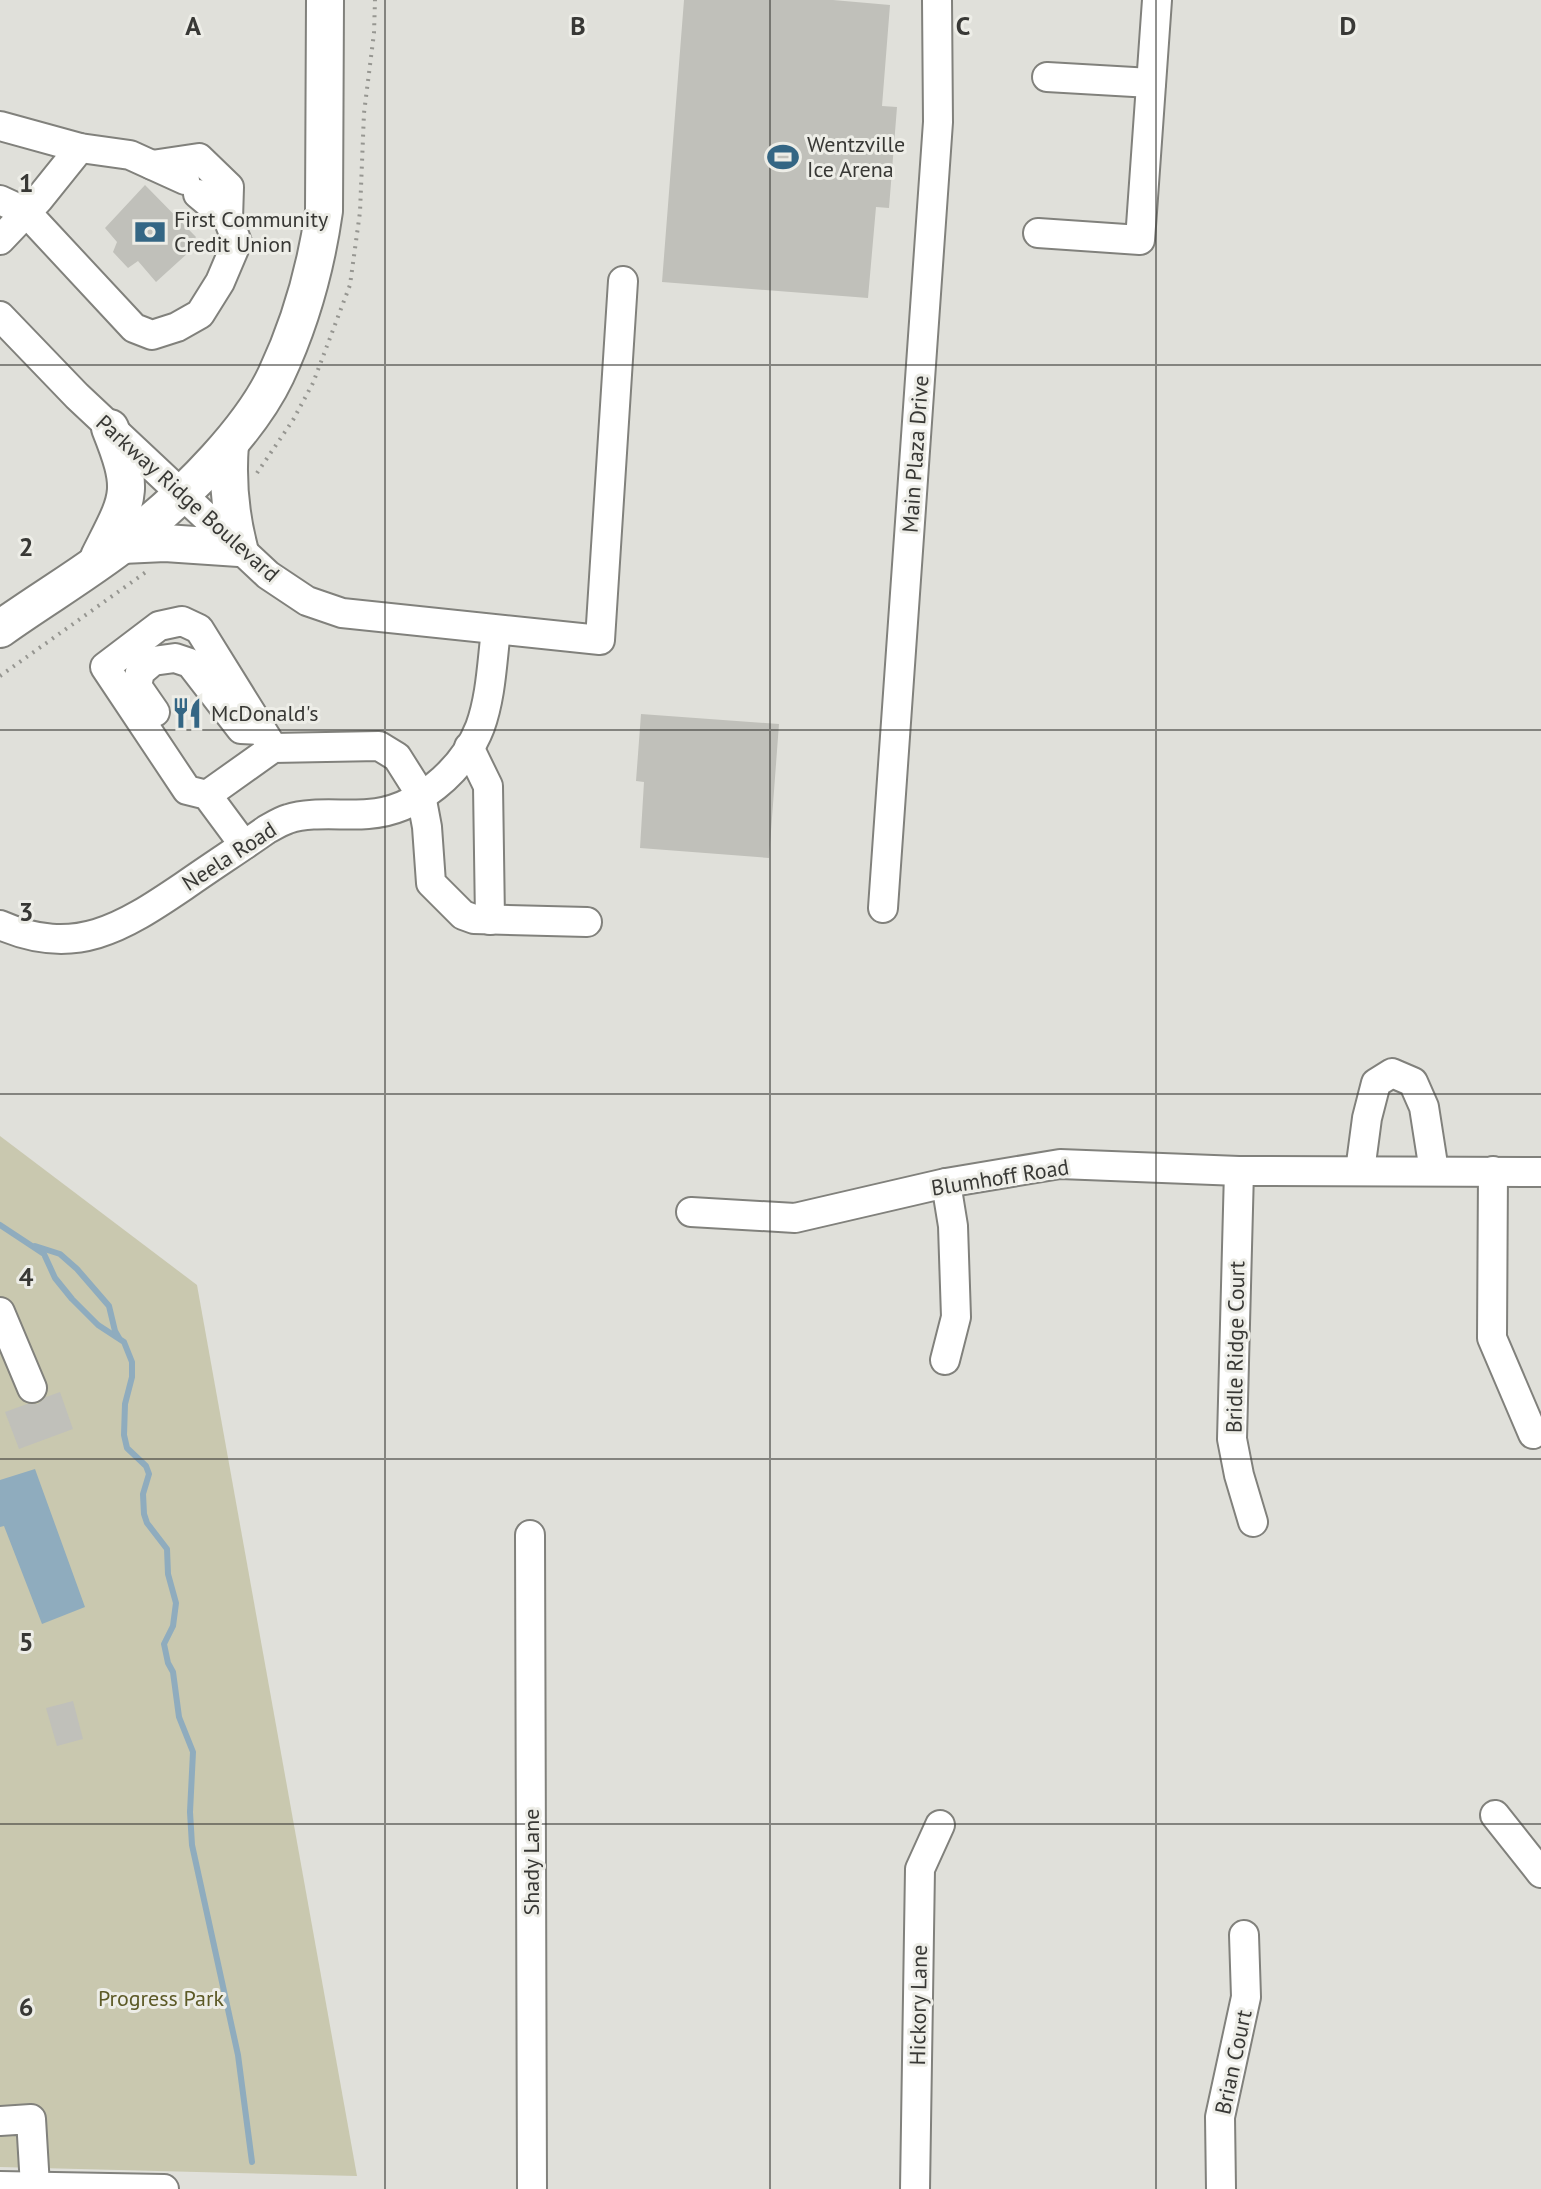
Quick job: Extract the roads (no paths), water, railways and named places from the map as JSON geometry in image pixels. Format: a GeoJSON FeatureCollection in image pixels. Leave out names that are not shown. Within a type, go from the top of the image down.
{"type":"FeatureCollection","features":[{"type":"Feature","properties":{"kind":"main road"},"geometry":{"type":"LineString","coordinates":[[3,626],[109,553],[181,493],[230,444],[276,376],[299,318],[320,242],[325,182],[325,0]]}},
{"type":"Feature","properties":{"kind":"main road"},"geometry":{"type":"LineString","coordinates":[[109,553],[126,499],[125,464],[110,428]]}},
{"type":"Feature","properties":{"kind":"main road"},"geometry":{"type":"LineString","coordinates":[[109,553],[176,543],[239,548],[229,505],[230,444]]}},
{"type":"Feature","properties":{"kind":"street","name":"Main Plaza Drive"},"geometry":{"type":"LineString","coordinates":[[883,908],[938,122],[937,0]]}},
{"type":"Feature","properties":{"kind":"street"},"geometry":{"type":"LineString","coordinates":[[1038,233],[1140,240],[1157,0]]}},
{"type":"Feature","properties":{"kind":"street"},"geometry":{"type":"LineString","coordinates":[[1047,77],[1151,83]]}},
{"type":"Feature","properties":{"kind":"street"},"geometry":{"type":"LineString","coordinates":[[0,126],[80,148],[130,155],[192,187],[228,219]]}},
{"type":"Feature","properties":{"kind":"street"},"geometry":{"type":"LineString","coordinates":[[0,240],[80,148]]}},
{"type":"Feature","properties":{"kind":"street"},"geometry":{"type":"LineString","coordinates":[[0,200],[26,212],[134,328],[152,335],[177,327],[200,314],[220,282],[237,242],[228,219],[229,187],[199,158],[152,165]]}},
{"type":"Feature","properties":{"kind":"street","name":"Parkway Ridge Boulevard"},"geometry":{"type":"LineString","coordinates":[[0,316],[110,428],[268,575],[307,601],[342,613],[600,640],[623,281]]}},
{"type":"Feature","properties":{"kind":"street"},"geometry":{"type":"LineString","coordinates":[[244,845],[197,792],[105,667],[159,626],[182,621],[199,629],[268,739]]}},
{"type":"Feature","properties":{"kind":"street","name":"Neela Road"},"geometry":{"type":"LineString","coordinates":[[0,925],[19,933],[51,939],[77,938],[107,931],[135,919],[289,818],[371,814],[400,807],[434,788],[463,758],[480,728],[488,695],[496,630]]}},
{"type":"Feature","properties":{"kind":"street"},"geometry":{"type":"LineString","coordinates":[[197,792],[268,739],[379,746],[397,757],[421,795],[431,883],[463,915],[490,920],[587,922]]}},
{"type":"Feature","properties":{"kind":"street"},"geometry":{"type":"LineString","coordinates":[[469,747],[488,786],[490,920]]}},
{"type":"Feature","properties":{"kind":"street"},"geometry":{"type":"LineString","coordinates":[[1360,1171],[1367,1118],[1376,1083],[1392,1073],[1413,1082],[1424,1107],[1434,1171]]}},
{"type":"Feature","properties":{"kind":"street","name":"Blumhoff Road"},"geometry":{"type":"LineString","coordinates":[[691,1212],[795,1218],[946,1183],[1060,1164],[1239,1171],[1541,1172]]}},
{"type":"Feature","properties":{"kind":"street","name":"Bridle Ridge Court"},"geometry":{"type":"LineString","coordinates":[[1239,1171],[1232,1439],[1253,1522]]}},
{"type":"Feature","properties":{"kind":"street"},"geometry":{"type":"LineString","coordinates":[[1493,1171],[1492,1338],[1533,1434]]}},
{"type":"Feature","properties":{"kind":"street"},"geometry":{"type":"LineString","coordinates":[[945,1360],[956,1317],[953,1226],[946,1183]]}},
{"type":"Feature","properties":{"kind":"street"},"geometry":{"type":"LineString","coordinates":[[0,1312],[32,1388]]}},
{"type":"Feature","properties":{"kind":"street","name":"Shady Lane"},"geometry":{"type":"LineString","coordinates":[[530,1535],[532,2189]]}},
{"type":"Feature","properties":{"kind":"street"},"geometry":{"type":"LineString","coordinates":[[1495,1815],[1541,1873]]}},
{"type":"Feature","properties":{"kind":"street","name":"Hickory Lane"},"geometry":{"type":"LineString","coordinates":[[915,2189],[920,1869],[940,1825]]}},
{"type":"Feature","properties":{"kind":"street","name":"Brian Court"},"geometry":{"type":"LineString","coordinates":[[1221,2189],[1220,2117],[1246,1997],[1244,1935]]}},
{"type":"Feature","properties":{"kind":"street"},"geometry":{"type":"LineString","coordinates":[[0,2121],[31,2119],[35,2186]]}},
{"type":"Feature","properties":{"kind":"street"},"geometry":{"type":"LineString","coordinates":[[0,2186],[164,2189]]}},
{"type":"Feature","properties":{"kind":"water"},"geometry":{"type":"Polygon","coordinates":[[[35,1469],[85,1607],[42,1624],[4,1526],[0,1527],[0,1480],[35,1469]]]}},
{"type":"Feature","properties":{"kind":"waterway"},"geometry":{"type":"LineString","coordinates":[[0,1225],[44,1254],[55,1278],[72,1299],[98,1325],[124,1342],[132,1362],[124,1435],[127,1448],[146,1466],[149,1474],[143,1494],[144,1514],[147,1523],[167,1549],[168,1574],[176,1603],[173,1626],[164,1644],[173,1672],[179,1717],[193,1752],[192,1845],[238,2055],[252,2162]]}},
{"type":"Feature","properties":{"kind":"waterway"},"geometry":{"type":"LineString","coordinates":[[35,1246],[60,1254],[77,1269],[109,1306],[119,1338]]}},
{"type":"Feature","properties":{"kind":"place","name":"Wentzville Ice Arena"},"geometry":{"type":"Point","coordinates":[783,157]}},
{"type":"Feature","properties":{"kind":"place","name":"First Community Credit Union"},"geometry":{"type":"Point","coordinates":[150,232]}},
{"type":"Feature","properties":{"kind":"place","name":"McDonald's"},"geometry":{"type":"Point","coordinates":[187,713]}},
{"type":"Feature","properties":{"kind":"park label","name":"Progress Park"},"geometry":{"type":"Point","coordinates":[161,1998]}}]}
